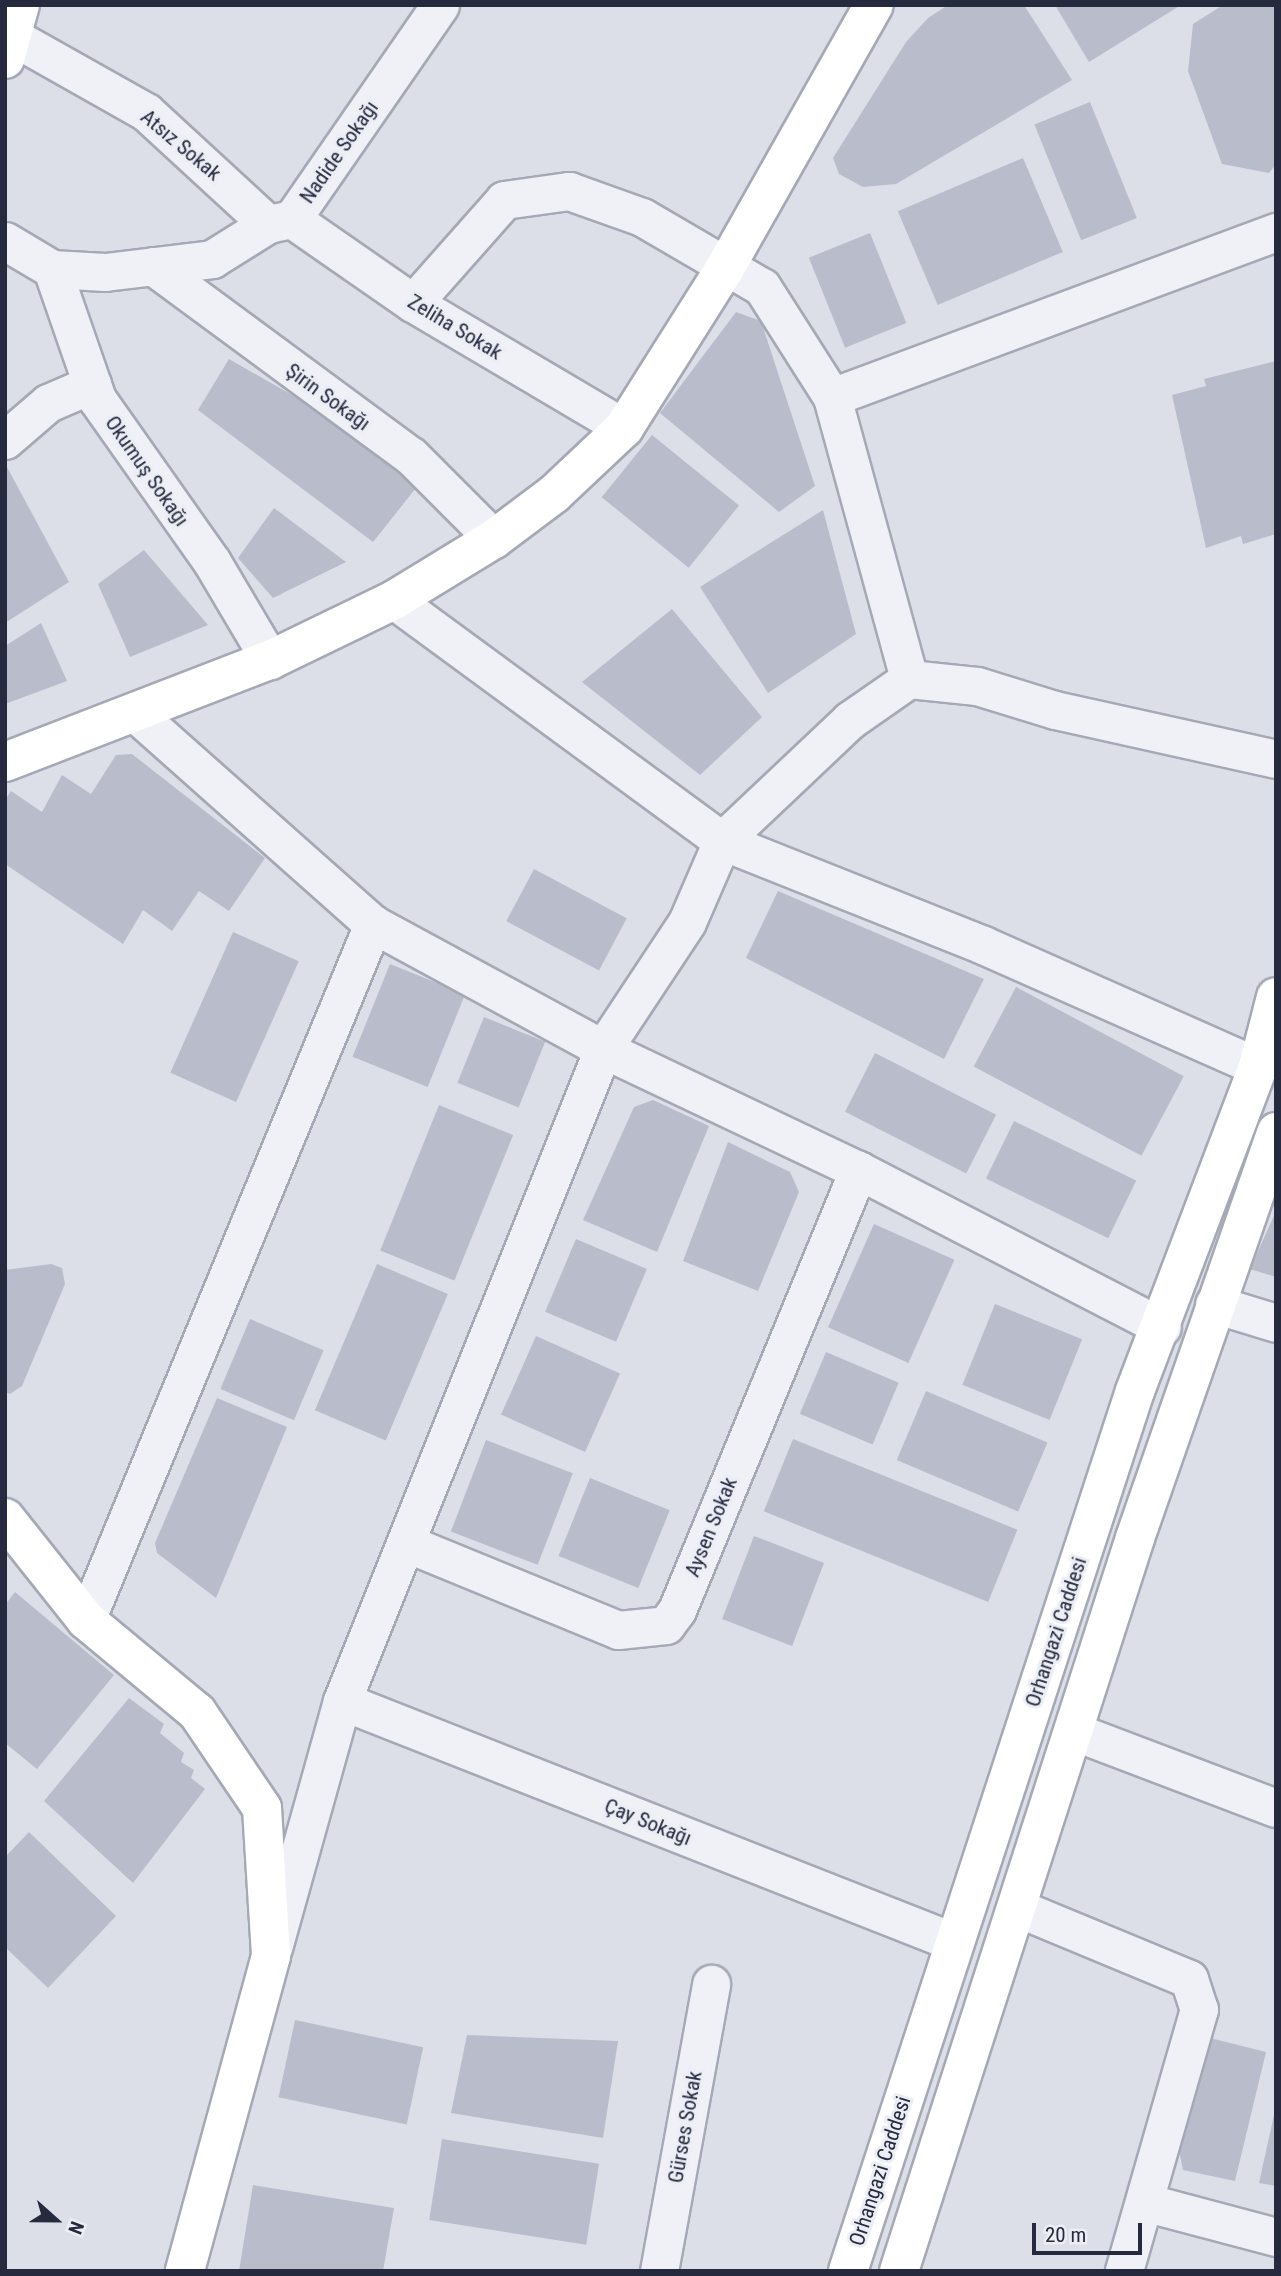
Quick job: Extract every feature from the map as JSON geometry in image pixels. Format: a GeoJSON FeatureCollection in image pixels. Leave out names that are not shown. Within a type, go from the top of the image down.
{"type":"FeatureCollection","features":[{"type":"Feature","properties":{"kind":"main road"},"geometry":{"type":"LineString","coordinates":[[5,762],[270,660],[394,600],[494,539],[554,494],[624,428],[725,268],[874,5]]}},
{"type":"Feature","properties":{"kind":"main road","name":"Orhangazi Caddesi"},"geometry":{"type":"LineString","coordinates":[[848,2271],[1135,1391],[1162,1327],[1258,1067],[1276,997]]}},
{"type":"Feature","properties":{"kind":"main road"},"geometry":{"type":"LineString","coordinates":[[899,2271],[1214,1304],[1276,1132]]}},
{"type":"Feature","properties":{"kind":"main road"},"geometry":{"type":"LineString","coordinates":[[5,1518],[86,1620],[197,1712],[262,1808],[271,1956],[185,2271]]}},
{"type":"Feature","properties":{"kind":"street","name":"Nadide Sokağı"},"geometry":{"type":"LineString","coordinates":[[5,241],[51,269],[105,272],[212,259],[280,221],[440,5]]}},
{"type":"Feature","properties":{"kind":"street","name":"Atsız Sokak"},"geometry":{"type":"LineString","coordinates":[[13,34],[146,112],[280,221]]}},
{"type":"Feature","properties":{"kind":"street"},"geometry":{"type":"LineString","coordinates":[[413,303],[504,200],[569,191],[642,217],[725,268],[762,287],[832,397],[909,679]]}},
{"type":"Feature","properties":{"kind":"street","name":"Zeliha Sokak"},"geometry":{"type":"LineString","coordinates":[[280,221],[624,428]]}},
{"type":"Feature","properties":{"kind":"street"},"geometry":{"type":"LineString","coordinates":[[832,397],[1276,232]]}},
{"type":"Feature","properties":{"kind":"street","name":"Şirin Sokağı"},"geometry":{"type":"LineString","coordinates":[[153,266],[411,456],[494,539]]}},
{"type":"Feature","properties":{"kind":"street","name":"Okumuş Sokağı"},"geometry":{"type":"LineString","coordinates":[[51,269],[97,400],[212,562],[270,660]]}},
{"type":"Feature","properties":{"kind":"street"},"geometry":{"type":"LineString","coordinates":[[5,440],[48,403],[92,384]]}},
{"type":"Feature","properties":{"kind":"street"},"geometry":{"type":"LineString","coordinates":[[394,600],[722,841],[983,945],[1258,1067]]}},
{"type":"Feature","properties":{"kind":"street"},"geometry":{"type":"LineString","coordinates":[[271,1956],[342,1701],[603,1049],[687,922],[722,841],[850,720],[909,679],[977,686],[1055,710],[1276,759]]}},
{"type":"Feature","properties":{"kind":"street"},"geometry":{"type":"LineString","coordinates":[[134,712],[373,924],[603,1049],[858,1170],[1162,1327]]}},
{"type":"Feature","properties":{"kind":"street"},"geometry":{"type":"LineString","coordinates":[[86,1620],[373,924]]}},
{"type":"Feature","properties":{"kind":"street","name":"Aysen Sokak"},"geometry":{"type":"LineString","coordinates":[[405,1544],[618,1630],[666,1625],[677,1610],[858,1170]]}},
{"type":"Feature","properties":{"kind":"street"},"geometry":{"type":"LineString","coordinates":[[1214,1304],[1276,1323]]}},
{"type":"Feature","properties":{"kind":"street","name":"Çay Sokağı"},"geometry":{"type":"LineString","coordinates":[[342,1701],[954,1942]]}},
{"type":"Feature","properties":{"kind":"street"},"geometry":{"type":"LineString","coordinates":[[1073,1731],[1276,1808]]}},
{"type":"Feature","properties":{"kind":"street"},"geometry":{"type":"LineString","coordinates":[[1018,1908],[1189,1979],[1199,2009],[1124,2271]]}},
{"type":"Feature","properties":{"kind":"street","name":"Gürses Sokak"},"geometry":{"type":"LineString","coordinates":[[659,2271],[711,1984]]}},
{"type":"Feature","properties":{"kind":"street"},"geometry":{"type":"LineString","coordinates":[[1144,2202],[1276,2237]]}},
{"type":"Feature","properties":{"kind":"building"},"geometry":{"type":"Polygon","coordinates":[[[948,5],[1024,5],[1072,80],[896,184],[863,187],[839,174],[833,158],[906,42],[928,18],[948,5]]]}},
{"type":"Feature","properties":{"kind":"building"},"geometry":{"type":"Polygon","coordinates":[[[1055,5],[1181,5],[1089,62],[1055,5]]]}},
{"type":"Feature","properties":{"kind":"building"},"geometry":{"type":"Polygon","coordinates":[[[1223,5],[1276,5],[1276,164],[1269,173],[1222,164],[1188,71],[1193,24],[1223,5]]]}},
{"type":"Feature","properties":{"kind":"building"},"geometry":{"type":"Polygon","coordinates":[[[1090,102],[1137,218],[1081,240],[1034,124],[1090,102]]]}},
{"type":"Feature","properties":{"kind":"building"},"geometry":{"type":"Polygon","coordinates":[[[1023,158],[1063,252],[938,305],[898,211],[1023,158]]]}},
{"type":"Feature","properties":{"kind":"building"},"geometry":{"type":"Polygon","coordinates":[[[870,233],[906,323],[845,348],[809,258],[870,233]]]}},
{"type":"Feature","properties":{"kind":"building"},"geometry":{"type":"Polygon","coordinates":[[[736,312],[761,321],[815,486],[779,512],[660,413],[736,312]]]}},
{"type":"Feature","properties":{"kind":"building"},"geometry":{"type":"Polygon","coordinates":[[[229,359],[329,416],[416,488],[373,542],[198,410],[229,359]]]}},
{"type":"Feature","properties":{"kind":"building"},"geometry":{"type":"Polygon","coordinates":[[[1276,361],[1276,534],[1243,544],[1241,536],[1206,548],[1172,395],[1206,386],[1204,379],[1276,361]]]}},
{"type":"Feature","properties":{"kind":"building"},"geometry":{"type":"Polygon","coordinates":[[[652,435],[739,505],[689,568],[602,497],[652,435]]]}},
{"type":"Feature","properties":{"kind":"building"},"geometry":{"type":"Polygon","coordinates":[[[7,467],[69,582],[5,623],[5,468],[7,467]]]}},
{"type":"Feature","properties":{"kind":"building"},"geometry":{"type":"Polygon","coordinates":[[[274,508],[346,562],[273,598],[238,558],[274,508]]]}},
{"type":"Feature","properties":{"kind":"building"},"geometry":{"type":"Polygon","coordinates":[[[823,510],[856,634],[768,693],[700,587],[823,510]]]}},
{"type":"Feature","properties":{"kind":"building"},"geometry":{"type":"Polygon","coordinates":[[[144,550],[208,625],[130,657],[98,584],[144,550]]]}},
{"type":"Feature","properties":{"kind":"building"},"geometry":{"type":"Polygon","coordinates":[[[672,609],[762,717],[700,775],[582,682],[672,609]]]}},
{"type":"Feature","properties":{"kind":"building"},"geometry":{"type":"Polygon","coordinates":[[[41,623],[67,681],[5,704],[5,646],[41,623]]]}},
{"type":"Feature","properties":{"kind":"building"},"geometry":{"type":"Polygon","coordinates":[[[132,754],[265,858],[229,911],[199,891],[172,931],[143,910],[123,944],[5,864],[5,800],[11,791],[42,812],[62,775],[91,794],[116,755],[132,754]]]}},
{"type":"Feature","properties":{"kind":"building"},"geometry":{"type":"Polygon","coordinates":[[[534,869],[627,918],[599,970],[506,921],[534,869]]]}},
{"type":"Feature","properties":{"kind":"building"},"geometry":{"type":"Polygon","coordinates":[[[778,891],[984,979],[944,1059],[746,958],[778,891]]]}},
{"type":"Feature","properties":{"kind":"building"},"geometry":{"type":"Polygon","coordinates":[[[233,932],[299,961],[236,1102],[170,1073],[233,932]]]}},
{"type":"Feature","properties":{"kind":"building"},"geometry":{"type":"Polygon","coordinates":[[[390,964],[465,994],[428,1087],[353,1057],[390,964]]]}},
{"type":"Feature","properties":{"kind":"building"},"geometry":{"type":"Polygon","coordinates":[[[1016,987],[1184,1076],[1142,1156],[974,1066],[1016,987]]]}},
{"type":"Feature","properties":{"kind":"building"},"geometry":{"type":"Polygon","coordinates":[[[484,1017],[545,1042],[519,1108],[457,1083],[484,1017]]]}},
{"type":"Feature","properties":{"kind":"building"},"geometry":{"type":"Polygon","coordinates":[[[875,1053],[996,1115],[966,1174],[845,1112],[875,1053]]]}},
{"type":"Feature","properties":{"kind":"building"},"geometry":{"type":"Polygon","coordinates":[[[653,1100],[709,1126],[657,1252],[583,1220],[634,1107],[653,1100]]]}},
{"type":"Feature","properties":{"kind":"building"},"geometry":{"type":"Polygon","coordinates":[[[439,1105],[513,1135],[454,1281],[380,1251],[439,1105]]]}},
{"type":"Feature","properties":{"kind":"building"},"geometry":{"type":"Polygon","coordinates":[[[1014,1121],[1136,1181],[1108,1238],[986,1179],[1014,1121]]]}},
{"type":"Feature","properties":{"kind":"building"},"geometry":{"type":"Polygon","coordinates":[[[728,1142],[790,1172],[799,1192],[758,1291],[683,1261],[728,1142]]]}},
{"type":"Feature","properties":{"kind":"building"},"geometry":{"type":"Polygon","coordinates":[[[1276,1211],[1276,1277],[1250,1269],[1276,1211]]]}},
{"type":"Feature","properties":{"kind":"building"},"geometry":{"type":"Polygon","coordinates":[[[874,1224],[954,1260],[908,1363],[828,1327],[874,1224]]]}},
{"type":"Feature","properties":{"kind":"building"},"geometry":{"type":"Polygon","coordinates":[[[576,1239],[647,1269],[616,1342],[545,1312],[576,1239]]]}},
{"type":"Feature","properties":{"kind":"building"},"geometry":{"type":"Polygon","coordinates":[[[51,1264],[62,1268],[65,1284],[22,1386],[10,1394],[5,1392],[5,1270],[51,1264]]]}},
{"type":"Feature","properties":{"kind":"building"},"geometry":{"type":"Polygon","coordinates":[[[377,1264],[448,1294],[386,1440],[315,1410],[377,1264]]]}},
{"type":"Feature","properties":{"kind":"building"},"geometry":{"type":"Polygon","coordinates":[[[995,1304],[1082,1339],[1050,1420],[962,1385],[995,1304]]]}},
{"type":"Feature","properties":{"kind":"building"},"geometry":{"type":"Polygon","coordinates":[[[250,1319],[324,1350],[294,1420],[220,1389],[250,1319]]]}},
{"type":"Feature","properties":{"kind":"building"},"geometry":{"type":"Polygon","coordinates":[[[536,1336],[620,1373],[585,1452],[501,1415],[536,1336]]]}},
{"type":"Feature","properties":{"kind":"building"},"geometry":{"type":"Polygon","coordinates":[[[826,1352],[899,1383],[873,1445],[800,1414],[826,1352]]]}},
{"type":"Feature","properties":{"kind":"building"},"geometry":{"type":"Polygon","coordinates":[[[926,1391],[1048,1443],[1018,1512],[897,1460],[926,1391]]]}},
{"type":"Feature","properties":{"kind":"building"},"geometry":{"type":"Polygon","coordinates":[[[217,1398],[287,1427],[216,1598],[157,1553],[155,1543],[217,1398]]]}},
{"type":"Feature","properties":{"kind":"building"},"geometry":{"type":"Polygon","coordinates":[[[793,1439],[1017,1530],[988,1602],[764,1511],[793,1439]]]}},
{"type":"Feature","properties":{"kind":"building"},"geometry":{"type":"Polygon","coordinates":[[[486,1440],[573,1473],[538,1565],[451,1531],[486,1440]]]}},
{"type":"Feature","properties":{"kind":"building"},"geometry":{"type":"Polygon","coordinates":[[[590,1478],[670,1510],[638,1588],[559,1556],[590,1478]]]}},
{"type":"Feature","properties":{"kind":"building"},"geometry":{"type":"Polygon","coordinates":[[[754,1536],[824,1563],[792,1646],[722,1619],[754,1536]]]}},
{"type":"Feature","properties":{"kind":"building"},"geometry":{"type":"Polygon","coordinates":[[[15,1592],[114,1675],[37,1769],[5,1743],[5,1605],[15,1592]]]}},
{"type":"Feature","properties":{"kind":"building"},"geometry":{"type":"Polygon","coordinates":[[[129,1698],[164,1724],[160,1733],[184,1753],[181,1762],[194,1770],[191,1778],[205,1789],[133,1883],[44,1801],[129,1698]]]}},
{"type":"Feature","properties":{"kind":"building"},"geometry":{"type":"Polygon","coordinates":[[[29,1832],[116,1916],[48,1988],[5,1947],[5,1857],[29,1832]]]}},
{"type":"Feature","properties":{"kind":"building"},"geometry":{"type":"Polygon","coordinates":[[[295,2020],[423,2047],[407,2125],[279,2097],[295,2020]]]}},
{"type":"Feature","properties":{"kind":"building"},"geometry":{"type":"Polygon","coordinates":[[[467,2035],[618,2041],[603,2138],[451,2113],[467,2035]]]}},
{"type":"Feature","properties":{"kind":"building"},"geometry":{"type":"Polygon","coordinates":[[[1210,2038],[1266,2052],[1235,2181],[1183,2170],[1178,2145],[1210,2038]]]}},
{"type":"Feature","properties":{"kind":"building"},"geometry":{"type":"Polygon","coordinates":[[[1276,2110],[1276,2186],[1259,2183],[1276,2110]]]}},
{"type":"Feature","properties":{"kind":"building"},"geometry":{"type":"Polygon","coordinates":[[[442,2139],[599,2164],[586,2245],[429,2220],[442,2139]]]}},
{"type":"Feature","properties":{"kind":"building"},"geometry":{"type":"Polygon","coordinates":[[[253,2185],[394,2208],[383,2271],[239,2271],[253,2185]]]}}]}
